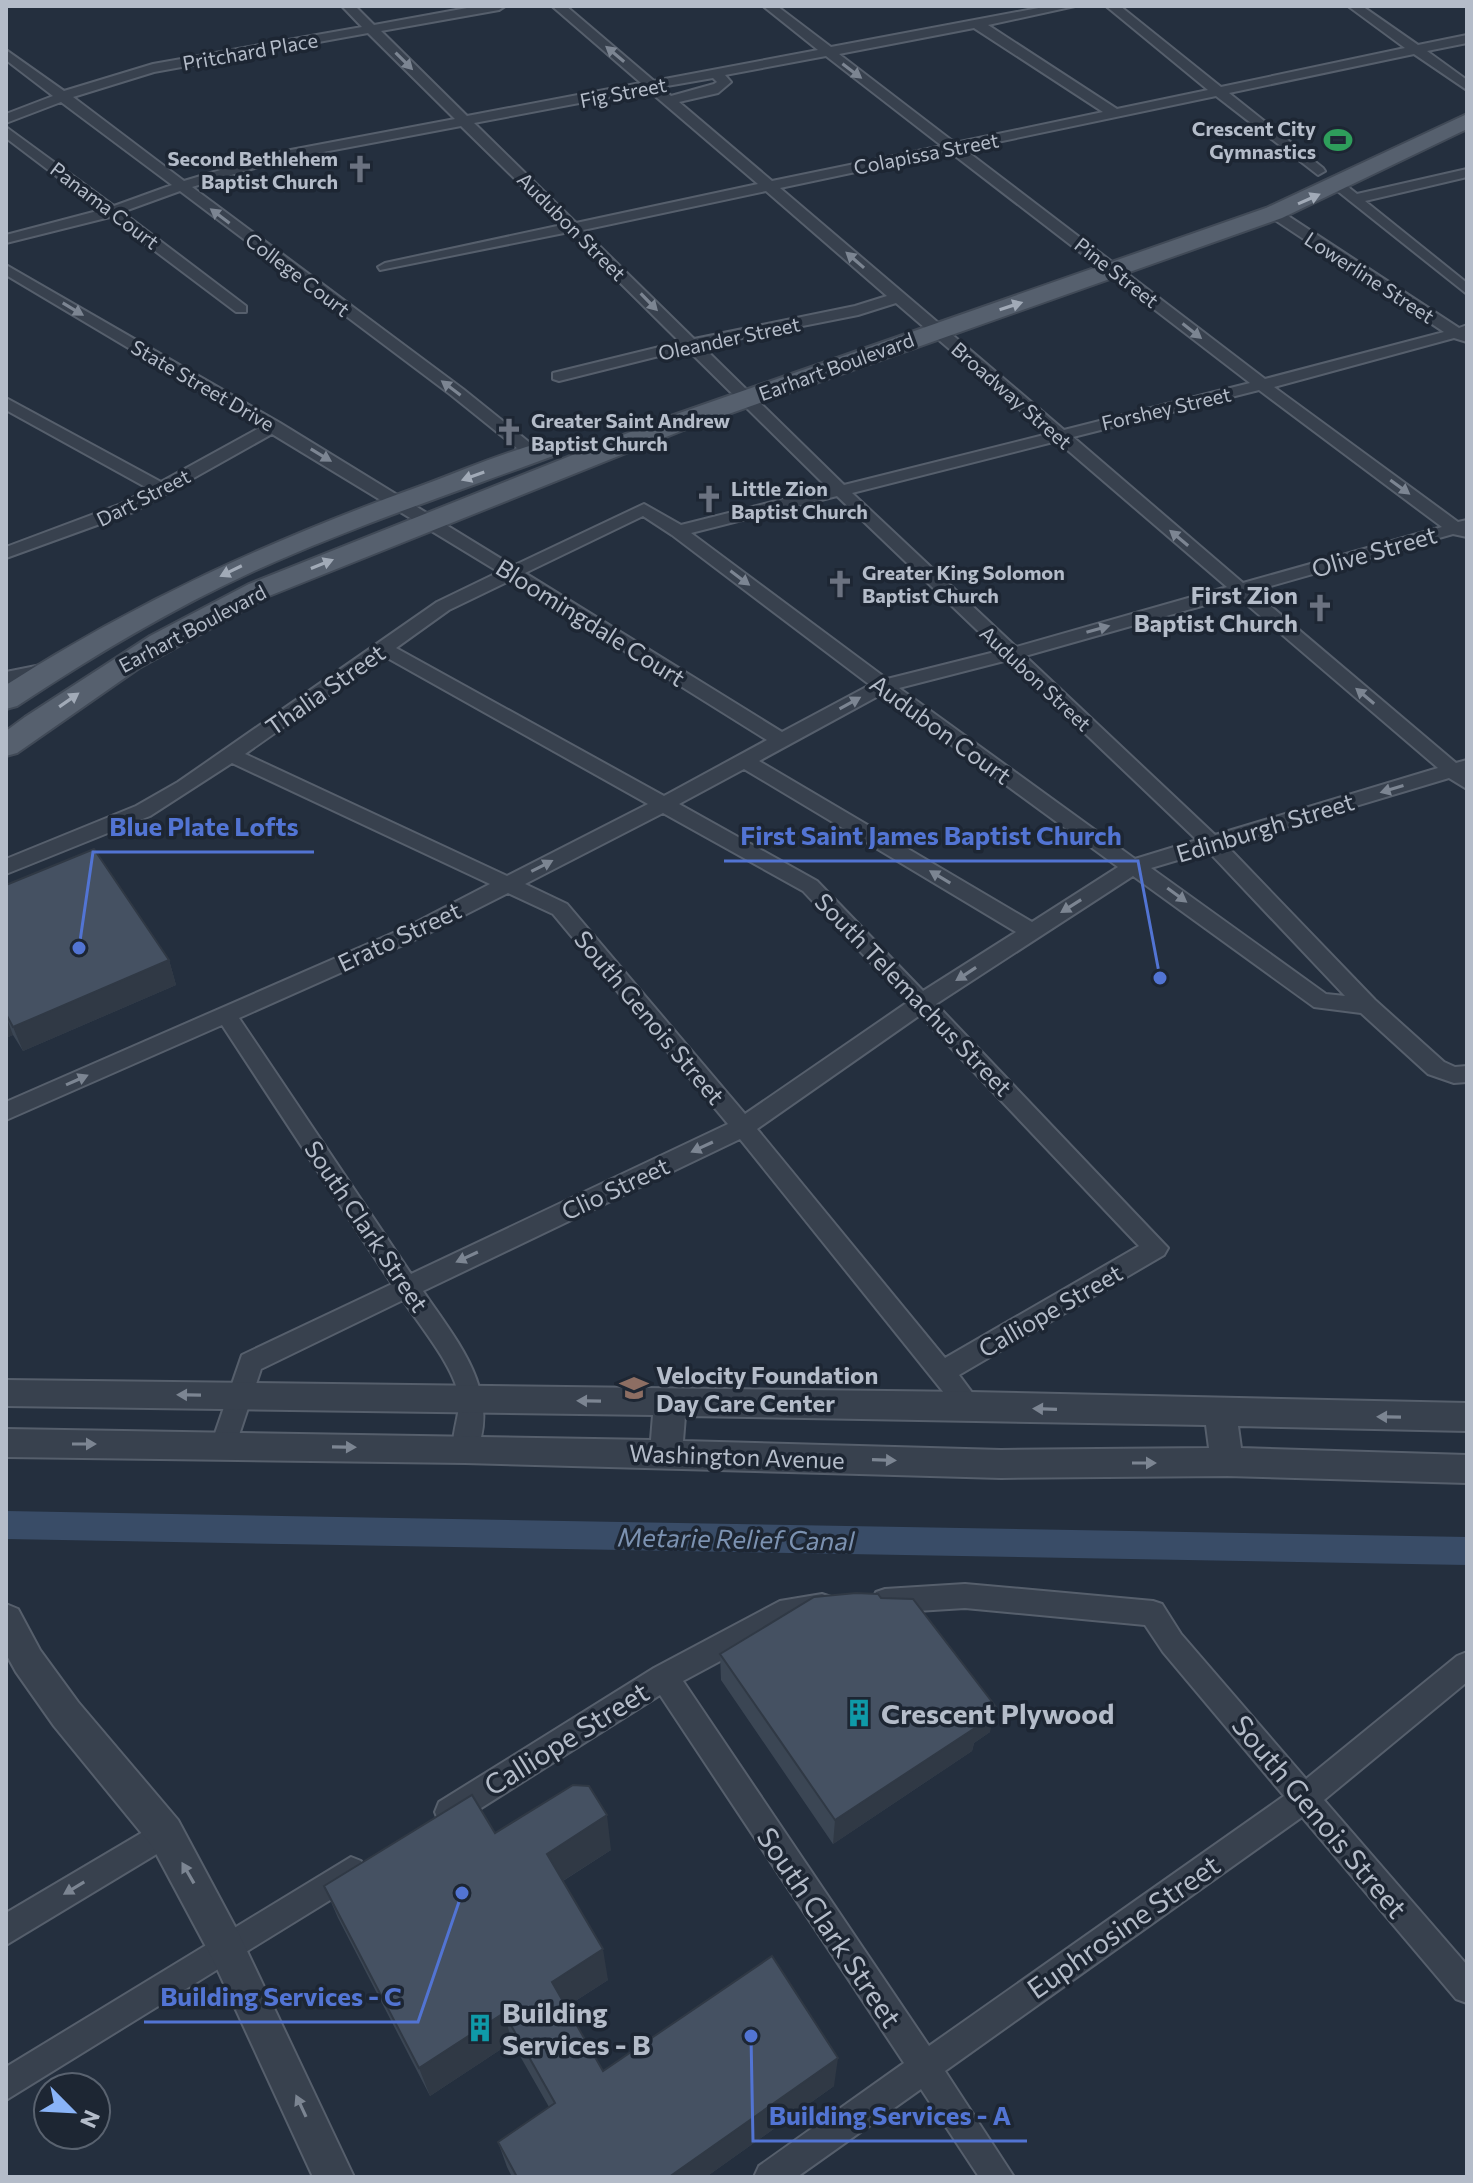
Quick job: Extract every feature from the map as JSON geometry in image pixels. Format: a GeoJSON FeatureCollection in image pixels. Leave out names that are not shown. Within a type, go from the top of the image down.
{"type":"FeatureCollection","features":[{"type":"Feature","properties":{"kind":"main road","name":"Earhart Boulevard"},"geometry":{"type":"LineString","coordinates":[[1105,262],[1266,195],[1337,185],[1467,96]]}},
{"type":"Feature","properties":{"kind":"main road","name":"Earhart Boulevard"},"geometry":{"type":"LineString","coordinates":[[6,699],[138,618],[243,566],[400,503],[534,454],[738,389],[1105,262],[1274,213],[1467,121]]}},
{"type":"Feature","properties":{"kind":"main road","name":"Earhart Boulevard"},"geometry":{"type":"LineString","coordinates":[[6,746],[94,682],[210,613],[259,590],[440,529],[738,389]]}},
{"type":"Feature","properties":{"kind":"street","name":"Audubon Street"},"geometry":{"type":"LineString","coordinates":[[348,6],[839,489],[1213,844],[1367,1006],[1436,1068],[1460,1075]]}},
{"type":"Feature","properties":{"kind":"street","name":"Pritchard Place"},"geometry":{"type":"LineString","coordinates":[[6,119],[60,96],[153,68],[499,6]]}},
{"type":"Feature","properties":{"kind":"street","name":"Broadway Street"},"geometry":{"type":"LineString","coordinates":[[558,6],[1239,589],[1462,773]]}},
{"type":"Feature","properties":{"kind":"street","name":"Pine Street"},"geometry":{"type":"LineString","coordinates":[[769,6],[1262,385],[1463,530]]}},
{"type":"Feature","properties":{"kind":"street","name":"Fig Street"},"geometry":{"type":"LineString","coordinates":[[6,239],[66,226],[228,168],[267,159],[1069,6]]}},
{"type":"Feature","properties":{"kind":"street"},"geometry":{"type":"LineString","coordinates":[[1112,6],[1467,290]]}},
{"type":"Feature","properties":{"kind":"street"},"geometry":{"type":"LineString","coordinates":[[1354,6],[1467,86]]}},
{"type":"Feature","properties":{"kind":"street"},"geometry":{"type":"LineString","coordinates":[[977,24],[1116,114]]}},
{"type":"Feature","properties":{"kind":"street","name":"Colapissa Street"},"geometry":{"type":"LineString","coordinates":[[385,267],[1467,39]]}},
{"type":"Feature","properties":{"kind":"street","name":"College Court"},"geometry":{"type":"LineString","coordinates":[[6,54],[457,392],[534,454]]}},
{"type":"Feature","properties":{"kind":"street"},"geometry":{"type":"LineString","coordinates":[[669,100],[722,85],[724,82],[717,74]]}},
{"type":"Feature","properties":{"kind":"street","name":"Panama Court"},"geometry":{"type":"LineString","coordinates":[[6,131],[241,309]]}},
{"type":"Feature","properties":{"kind":"street"},"geometry":{"type":"LineString","coordinates":[[1337,185],[1467,173]]}},
{"type":"Feature","properties":{"kind":"street","name":"Lowerline Street"},"geometry":{"type":"LineString","coordinates":[[1274,213],[1463,334]]}},
{"type":"Feature","properties":{"kind":"street","name":"State Street Drive"},"geometry":{"type":"LineString","coordinates":[[6,269],[400,503]]}},
{"type":"Feature","properties":{"kind":"street","name":"Oleander Street"},"geometry":{"type":"LineString","coordinates":[[559,376],[690,344],[822,319],[898,297]]}},
{"type":"Feature","properties":{"kind":"street","name":"Forshey Street"},"geometry":{"type":"LineString","coordinates":[[678,531],[1463,334]]}},
{"type":"Feature","properties":{"kind":"street"},"geometry":{"type":"LineString","coordinates":[[6,403],[162,489]]}},
{"type":"Feature","properties":{"kind":"street","name":"Dart Street"},"geometry":{"type":"LineString","coordinates":[[6,553],[77,529],[162,489],[274,426]]}},
{"type":"Feature","properties":{"kind":"street","name":"Bloomingdale Court"},"geometry":{"type":"LineString","coordinates":[[400,503],[782,741]]}},
{"type":"Feature","properties":{"kind":"street","name":"Audubon Court"},"geometry":{"type":"LineString","coordinates":[[644,509],[678,531],[882,686],[1321,1001],[1367,1006]]}},
{"type":"Feature","properties":{"kind":"street","name":"Thalia Street"},"geometry":{"type":"LineString","coordinates":[[6,867],[143,811],[185,787],[443,606],[644,509]]}},
{"type":"Feature","properties":{"kind":"street","name":"Olive Street"},"geometry":{"type":"LineString","coordinates":[[782,741],[882,686],[1463,530]]}},
{"type":"Feature","properties":{"kind":"street","name":"South Telemachus Street"},"geometry":{"type":"LineString","coordinates":[[383,648],[810,886],[1156,1248]]}},
{"type":"Feature","properties":{"kind":"street"},"geometry":{"type":"LineString","coordinates":[[6,678],[52,668]]}},
{"type":"Feature","properties":{"kind":"street","name":"Erato Street"},"geometry":{"type":"LineString","coordinates":[[6,1111],[414,932],[782,741]]}},
{"type":"Feature","properties":{"kind":"street","name":"South Genois Street"},"geometry":{"type":"LineString","coordinates":[[231,755],[560,909],[743,1127],[970,1406]]}},
{"type":"Feature","properties":{"kind":"street"},"geometry":{"type":"LineString","coordinates":[[745,761],[1031,931]]}},
{"type":"Feature","properties":{"kind":"street","name":"Edinburgh Street"},"geometry":{"type":"LineString","coordinates":[[1031,931],[1134,866],[1462,773]]}},
{"type":"Feature","properties":{"kind":"street","name":"Clio Street"},"geometry":{"type":"LineString","coordinates":[[224,1445],[251,1362],[743,1127],[1031,931]]}},
{"type":"Feature","properties":{"kind":"street","name":"South Clark Street"},"geometry":{"type":"LineString","coordinates":[[226,1015],[460,1367],[472,1399]]}},
{"type":"Feature","properties":{"kind":"street","name":"Calliope Street"},"geometry":{"type":"LineString","coordinates":[[944,1371],[1156,1248]]}},
{"type":"Feature","properties":{"kind":"street"},"geometry":{"type":"LineString","coordinates":[[6,1393],[970,1406],[1221,1414],[1467,1417]]}},
{"type":"Feature","properties":{"kind":"street"},"geometry":{"type":"LineString","coordinates":[[465,1449],[472,1399]]}},
{"type":"Feature","properties":{"kind":"street"},"geometry":{"type":"LineString","coordinates":[[666,1454],[670,1402]]}},
{"type":"Feature","properties":{"kind":"street"},"geometry":{"type":"LineString","coordinates":[[1221,1414],[1227,1462]]}},
{"type":"Feature","properties":{"kind":"street","name":"Washington Avenue"},"geometry":{"type":"LineString","coordinates":[[6,1443],[465,1449],[1001,1464],[1227,1462],[1467,1469]]}},
{"type":"Feature","properties":{"kind":"street","name":"Calliope Street"},"geometry":{"type":"LineString","coordinates":[[426,1825],[664,1677],[789,1610],[965,1596],[1153,1613],[1172,1643]]}},
{"type":"Feature","properties":{"kind":"street"},"geometry":{"type":"LineString","coordinates":[[6,1620],[17,1660],[165,1833],[226,1947],[334,2177]]}},
{"type":"Feature","properties":{"kind":"street","name":"South Genois Street"},"geometry":{"type":"LineString","coordinates":[[1172,1643],[1467,1988]]}},
{"type":"Feature","properties":{"kind":"street","name":"Euphrosine Street"},"geometry":{"type":"LineString","coordinates":[[770,2177],[1305,1798],[1467,1665]]}},
{"type":"Feature","properties":{"kind":"street","name":"South Clark Street"},"geometry":{"type":"LineString","coordinates":[[664,1677],[998,2177]]}},
{"type":"Feature","properties":{"kind":"street"},"geometry":{"type":"LineString","coordinates":[[6,1930],[165,1833]]}},
{"type":"Feature","properties":{"kind":"street"},"geometry":{"type":"LineString","coordinates":[[6,2085],[373,1858]]}},
{"type":"Feature","properties":{"kind":"building"},"geometry":{"type":"Polygon","coordinates":[[[94,849],[169,960],[13,1027],[6,1014],[6,885],[94,849]]]}},
{"type":"Feature","properties":{"kind":"building","name":"Crescent Plywood"},"geometry":{"type":"Polygon","coordinates":[[[856,1593],[913,1599],[996,1707],[974,1721],[978,1726],[835,1820],[720,1654],[814,1597],[856,1593]]]}},
{"type":"Feature","properties":{"kind":"building"},"geometry":{"type":"Polygon","coordinates":[[[573,1785],[589,1786],[607,1815],[547,1854],[603,1949],[552,1982],[603,2071],[772,1956],[838,2058],[669,2177],[517,2177],[498,2142],[555,2103],[504,2013],[419,2068],[324,1886],[472,1795],[495,1833],[573,1785]]]}},
{"type":"Feature","properties":{"kind":"waterway","name":"Metarie Relief Canal"},"geometry":{"type":"LineString","coordinates":[[6,1525],[1467,1551]]}},
{"type":"Feature","properties":{"kind":"place","name":"Crescent City Gymnastics"},"geometry":{"type":"Point","coordinates":[1338,140]}},
{"type":"Feature","properties":{"kind":"place","name":"Second Bethlehem Baptist Church"},"geometry":{"type":"Point","coordinates":[360,169]}},
{"type":"Feature","properties":{"kind":"place","name":"Greater Saint Andrew Baptist Church"},"geometry":{"type":"Point","coordinates":[509,432]}},
{"type":"Feature","properties":{"kind":"place","name":"Little Zion Baptist Church"},"geometry":{"type":"Point","coordinates":[709,499]}},
{"type":"Feature","properties":{"kind":"place","name":"Greater King Solomon Baptist Church"},"geometry":{"type":"Point","coordinates":[840,584]}},
{"type":"Feature","properties":{"kind":"place","name":"First Zion Baptist Church"},"geometry":{"type":"Point","coordinates":[1320,608]}},
{"type":"Feature","properties":{"kind":"place","name":"Blue Plate Lofts"},"geometry":{"type":"Point","coordinates":[79,948]}},
{"type":"Feature","properties":{"kind":"place","name":"First Saint James Baptist Church"},"geometry":{"type":"Point","coordinates":[1160,978]}},
{"type":"Feature","properties":{"kind":"place","name":"Velocity Foundation Day Care Center"},"geometry":{"type":"Point","coordinates":[634,1388]}},
{"type":"Feature","properties":{"kind":"place","name":"Crescent Plywood"},"geometry":{"type":"Point","coordinates":[859,1713]}},
{"type":"Feature","properties":{"kind":"place","name":"Building Services - C"},"geometry":{"type":"Point","coordinates":[462,1893]}},
{"type":"Feature","properties":{"kind":"place","name":"Building Services - B"},"geometry":{"type":"Point","coordinates":[480,2028]}},
{"type":"Feature","properties":{"kind":"place","name":"Building Services - A"},"geometry":{"type":"Point","coordinates":[751,2036]}}]}
